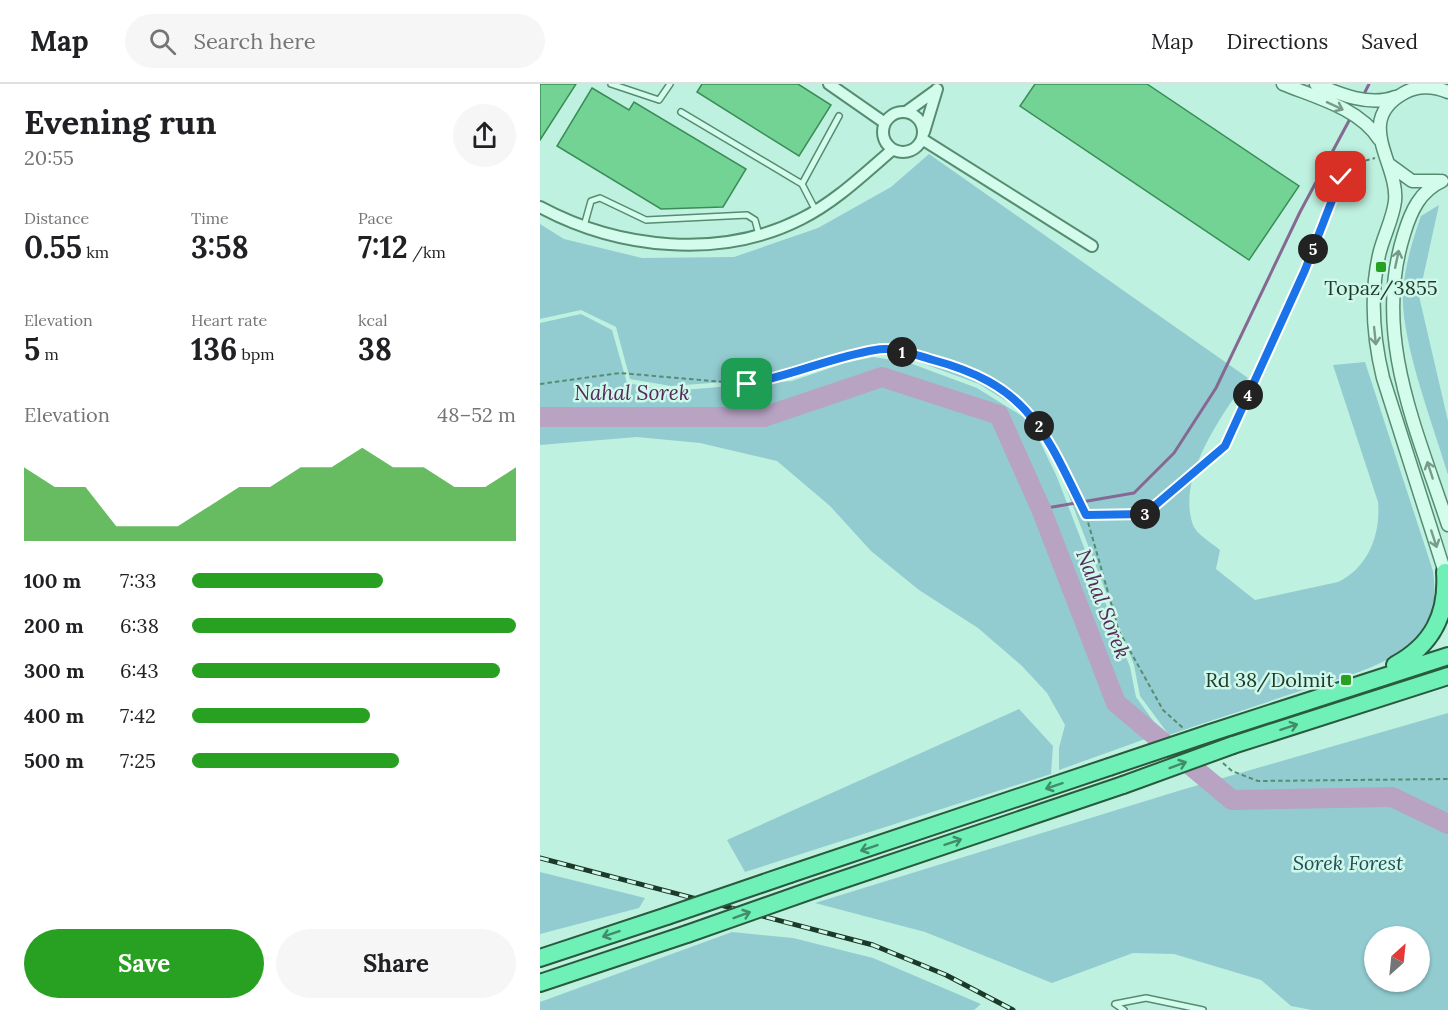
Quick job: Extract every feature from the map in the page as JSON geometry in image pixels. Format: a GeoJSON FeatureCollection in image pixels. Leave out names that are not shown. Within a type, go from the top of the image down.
{"type":"FeatureCollection","features":[{"type":"Feature","properties":{"kind":"highway"},"geometry":{"type":"LineString","coordinates":[[1366,681],[1415,654],[1429,639],[1441,612],[1446,577]]}},
{"type":"Feature","properties":{"kind":"highway"},"geometry":{"type":"LineString","coordinates":[[540,958],[1366,681],[1448,656]]}},
{"type":"Feature","properties":{"kind":"highway"},"geometry":{"type":"LineString","coordinates":[[540,983],[1123,785],[1233,745],[1448,676]]}},
{"type":"Feature","properties":{"kind":"highway"},"geometry":{"type":"LineString","coordinates":[[1408,688],[1432,687],[1448,690]]}},
{"type":"Feature","properties":{"kind":"street"},"geometry":{"type":"LineString","coordinates":[[829,84],[885,123]]}},
{"type":"Feature","properties":{"kind":"street"},"geometry":{"type":"LineString","coordinates":[[1283,84],[1353,115],[1373,129],[1393,177],[1395,198],[1376,273],[1374,309],[1376,344],[1383,378],[1446,577]]}},
{"type":"Feature","properties":{"kind":"street"},"geometry":{"type":"LineString","coordinates":[[1316,84],[1349,96],[1379,102],[1420,87],[1448,92]]}},
{"type":"Feature","properties":{"kind":"street"},"geometry":{"type":"LineString","coordinates":[[892,150],[882,135],[885,123],[893,114],[906,112],[938,87]]}},
{"type":"Feature","properties":{"kind":"street"},"geometry":{"type":"LineString","coordinates":[[540,207],[584,226],[619,237],[674,244],[710,244],[759,235],[800,220],[816,211],[852,185],[892,150],[910,152],[923,136],[938,87]]}},
{"type":"Feature","properties":{"kind":"street"},"geometry":{"type":"LineString","coordinates":[[1379,139],[1385,112],[1399,96]]}},
{"type":"Feature","properties":{"kind":"street"},"geometry":{"type":"LineString","coordinates":[[906,112],[920,120],[923,136],[1092,246]]}},
{"type":"Feature","properties":{"kind":"street"},"geometry":{"type":"LineString","coordinates":[[1384,156],[1393,169],[1412,181],[1427,183],[1445,179]]}},
{"type":"Feature","properties":{"kind":"street"},"geometry":{"type":"LineString","coordinates":[[1445,179],[1423,194],[1406,229],[1395,268],[1391,305],[1393,341],[1400,375],[1448,525]]}},
{"type":"Feature","properties":{"kind":"lane"},"geometry":{"type":"LineString","coordinates":[[611,84],[659,100],[670,84]]}},
{"type":"Feature","properties":{"kind":"lane"},"geometry":{"type":"LineString","coordinates":[[681,112],[802,183],[816,211]]}},
{"type":"Feature","properties":{"kind":"lane"},"geometry":{"type":"LineString","coordinates":[[802,183],[839,116]]}},
{"type":"Feature","properties":{"kind":"lane"},"geometry":{"type":"LineString","coordinates":[[584,226],[591,201],[600,198],[646,220],[747,215],[755,220],[759,235]]}},
{"type":"Feature","properties":{"kind":"lane"},"geometry":{"type":"LineString","coordinates":[[1124,1010],[1115,1004],[1146,998],[1203,1010]]}},
{"type":"Feature","properties":{"kind":"path"},"geometry":{"type":"LineString","coordinates":[[1086,515],[1145,514],[1225,446],[1305,270],[1341,177],[1353,164],[1384,156]]}},
{"type":"Feature","properties":{"kind":"path"},"geometry":{"type":"LineString","coordinates":[[540,384],[620,373],[747,384],[780,378],[876,349],[895,350],[964,368],[994,382],[1008,393],[1046,434],[1086,515],[1119,631],[1163,710],[1189,733]]}},
{"type":"Feature","properties":{"kind":"path"},"geometry":{"type":"LineString","coordinates":[[1215,756],[1232,771],[1258,781],[1448,779]]}},
{"type":"Feature","properties":{"kind":"green space"},"geometry":{"type":"Polygon","coordinates":[[[929,154],[1248,378],[1204,447],[1196,467],[1189,506],[1195,528],[1220,550],[1216,569],[1255,600],[1338,582],[1357,568],[1370,549],[1375,538],[1378,502],[1333,365],[1365,362],[1433,571],[1434,605],[1432,613],[1425,629],[1409,647],[1360,672],[1169,735],[1140,696],[1134,665],[1061,475],[1033,418],[979,384],[908,358],[873,353],[844,359],[791,377],[671,386],[630,379],[616,327],[581,310],[540,319],[540,224],[564,239],[642,258],[734,257],[818,228],[891,187],[929,154]]]}},
{"type":"Feature","properties":{"kind":"green space"},"geometry":{"type":"Polygon","coordinates":[[[1439,205],[1419,296],[1448,421],[1448,475],[1412,358],[1403,312],[1405,273],[1421,216],[1439,205]]]}},
{"type":"Feature","properties":{"kind":"green space"},"geometry":{"type":"Polygon","coordinates":[[[581,314],[612,330],[627,383],[671,391],[792,381],[845,363],[873,357],[907,362],[977,388],[1030,421],[1057,477],[1130,667],[1136,697],[1162,733],[1059,770],[1059,748],[1065,725],[1047,693],[1022,666],[978,628],[919,590],[871,551],[830,506],[777,461],[700,443],[637,437],[540,445],[540,323],[581,314]]]}},
{"type":"Feature","properties":{"kind":"green space"},"geometry":{"type":"Polygon","coordinates":[[[1019,709],[1053,746],[1051,774],[745,872],[727,840],[1019,709]]]}},
{"type":"Feature","properties":{"kind":"green space","name":"Sorek Forest"},"geometry":{"type":"Polygon","coordinates":[[[1448,713],[1448,1010],[1312,1010],[1291,1006],[1261,980],[1174,954],[1133,953],[1052,983],[925,932],[815,903],[1178,791],[1448,713]]]}},
{"type":"Feature","properties":{"kind":"green space"},"geometry":{"type":"Polygon","coordinates":[[[540,872],[645,898],[639,908],[540,934],[540,872]]]}},
{"type":"Feature","properties":{"kind":"green space"},"geometry":{"type":"Polygon","coordinates":[[[732,932],[793,938],[873,958],[981,1004],[974,1010],[540,1010],[540,1002],[732,932]]]}},
{"type":"Feature","properties":{"kind":"building"},"geometry":{"type":"Polygon","coordinates":[[[540,84],[576,84],[540,140],[540,84]]]}},
{"type":"Feature","properties":{"kind":"building"},"geometry":{"type":"Polygon","coordinates":[[[702,84],[798,84],[831,105],[799,156],[697,92],[702,84]]]}},
{"type":"Feature","properties":{"kind":"building"},"geometry":{"type":"Polygon","coordinates":[[[1035,84],[1147,84],[1299,186],[1249,260],[1020,106],[1035,84]]]}},
{"type":"Feature","properties":{"kind":"building"},"geometry":{"type":"Polygon","coordinates":[[[592,88],[629,110],[634,102],[746,169],[723,207],[661,209],[557,146],[592,88]]]}},
{"type":"Feature","properties":{"kind":"waterway"},"geometry":{"type":"LineString","coordinates":[[1363,96],[1369,84]]}},
{"type":"Feature","properties":{"kind":"waterway"},"geometry":{"type":"LineString","coordinates":[[1041,509],[1134,493],[1174,453],[1216,388],[1300,212],[1351,117]]}},
{"type":"Feature","properties":{"kind":"waterway","name":"Nahal Sorek"},"geometry":{"type":"LineString","coordinates":[[540,417],[764,417],[882,377],[999,415],[1041,509],[1116,703],[1232,800],[1392,797],[1448,824]]}},
{"type":"Feature","properties":{"kind":"railway"},"geometry":{"type":"LineString","coordinates":[[540,858],[873,945],[946,975],[1013,1010]]}},
{"type":"Feature","properties":{"kind":"place","name":"Topaz/3855"},"geometry":{"type":"Point","coordinates":[1381,267]}},
{"type":"Feature","properties":{"kind":"place","name":"Rd 38/Dolmit"},"geometry":{"type":"Point","coordinates":[1346,680]}},
{"type":"Feature","properties":{"kind":"route"},"geometry":{"type":"LineString","coordinates":[[747,384],[780,378],[876,349],[895,350],[964,368],[994,382],[1024,406],[1046,434],[1086,515],[1145,514],[1225,446],[1305,270],[1341,177]]}}]}
